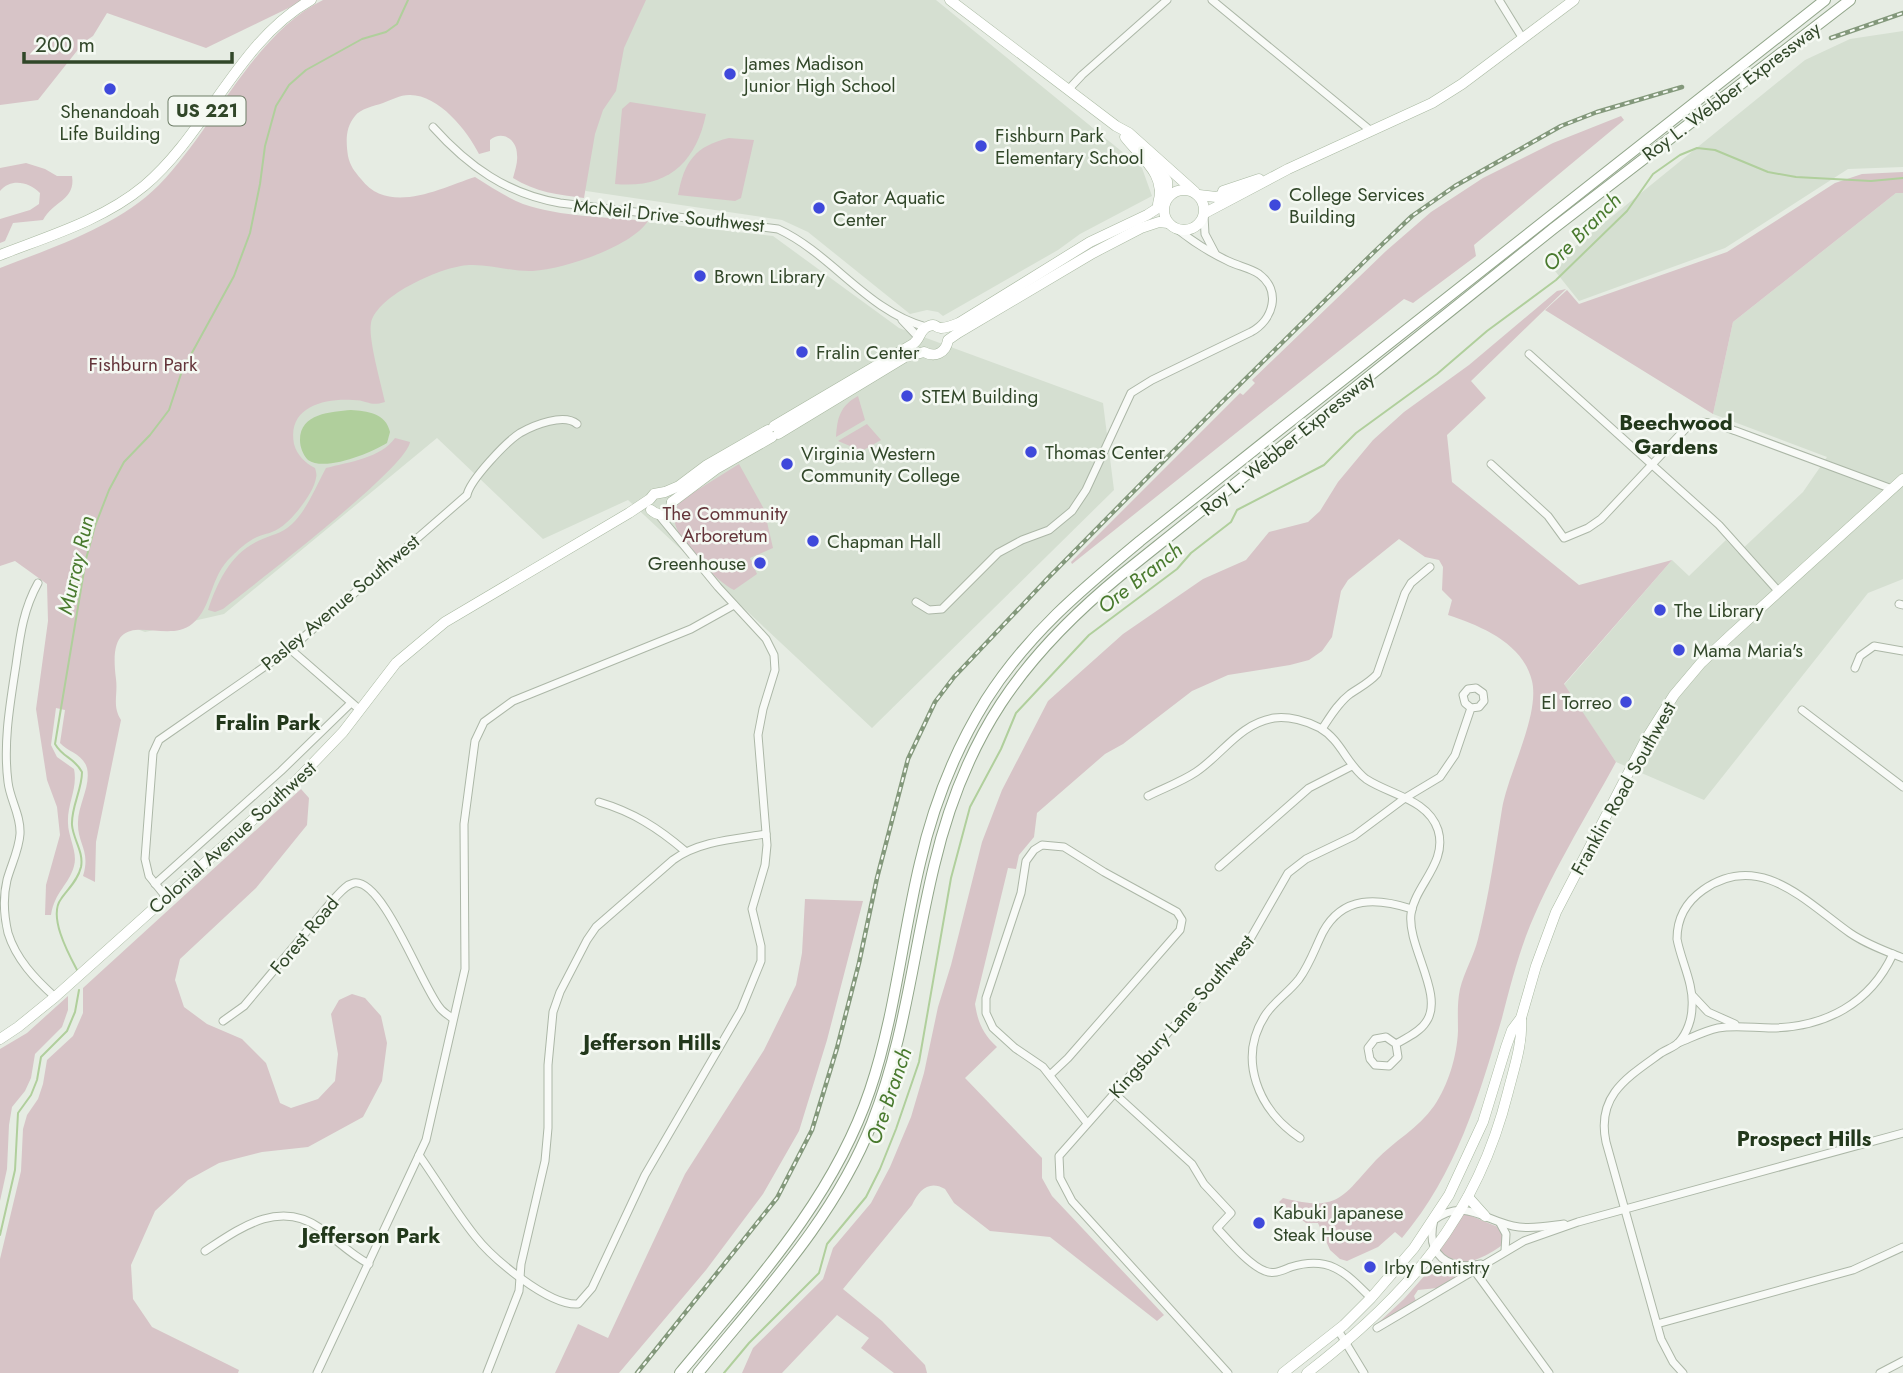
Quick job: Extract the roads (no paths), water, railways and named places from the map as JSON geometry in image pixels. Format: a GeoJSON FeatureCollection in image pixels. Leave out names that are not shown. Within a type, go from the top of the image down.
{"type":"FeatureCollection","features":[{"type":"Feature","properties":{"kind":"highway","name":"Roy L. Webber Expressway"},"geometry":{"type":"LineString","coordinates":[[680,1373],[799,1227],[845,1151],[875,1076],[919,867],[934,812],[970,728],[1019,653],[1076,594],[1146,537],[1634,148],[1825,0]]}},
{"type":"Feature","properties":{"kind":"highway","name":"Roy L. Webber Expressway"},"geometry":{"type":"LineString","coordinates":[[698,1373],[821,1221],[863,1144],[884,1092],[898,1043],[933,869],[949,808],[988,723],[1039,652],[1067,622],[1141,559],[1575,212],[1850,0]]}},
{"type":"Feature","properties":{"kind":"main road","name":"US 221"},"geometry":{"type":"LineString","coordinates":[[0,255],[98,216],[144,185],[173,155],[267,35],[288,15],[312,0]]}},
{"type":"Feature","properties":{"kind":"main road"},"geometry":{"type":"LineString","coordinates":[[950,0],[1141,143],[1204,202],[1204,214],[1192,228],[1158,229],[1130,234]]}},
{"type":"Feature","properties":{"kind":"main road"},"geometry":{"type":"LineString","coordinates":[[1204,214],[1288,169],[1432,103],[1574,0]]}},
{"type":"Feature","properties":{"kind":"main road"},"geometry":{"type":"LineString","coordinates":[[1116,126],[1156,174],[1161,193],[1155,211]]}},
{"type":"Feature","properties":{"kind":"main road"},"geometry":{"type":"LineString","coordinates":[[1125,137],[1163,173],[1168,189],[1164,213],[1176,229]]}},
{"type":"Feature","properties":{"kind":"main road"},"geometry":{"type":"LineString","coordinates":[[941,328],[959,323],[1090,242],[1155,211],[1178,191],[1214,194],[1288,169]]}},
{"type":"Feature","properties":{"kind":"main road"},"geometry":{"type":"LineString","coordinates":[[948,340],[1130,234],[1151,224],[1176,229]]}},
{"type":"Feature","properties":{"kind":"main road"},"geometry":{"type":"LineString","coordinates":[[941,328],[933,325],[926,327],[919,339],[773,432],[716,469],[666,513],[653,508],[657,492],[665,492],[679,486],[707,465],[773,432],[905,357],[924,352],[939,354],[946,347],[948,340],[946,332],[941,328]]}},
{"type":"Feature","properties":{"kind":"main road"},"geometry":{"type":"LineString","coordinates":[[919,339],[924,352]]}},
{"type":"Feature","properties":{"kind":"main road","name":"Franklin Road Southwest"},"geometry":{"type":"LineString","coordinates":[[1307,1373],[1347,1343],[1400,1292],[1434,1250],[1468,1197],[1489,1153],[1500,1120],[1521,1039],[1521,1018],[1536,965],[1556,912],[1657,720],[1701,663],[1903,479]]}},
{"type":"Feature","properties":{"kind":"main road"},"geometry":{"type":"LineString","coordinates":[[665,492],[670,496],[672,505]]}},
{"type":"Feature","properties":{"kind":"main road","name":"Colonial Avenue Southwest"},"geometry":{"type":"LineString","coordinates":[[0,1039],[55,997],[295,782],[327,750],[396,663],[445,622],[629,513],[653,508]]}},
{"type":"Feature","properties":{"kind":"main road","name":"Franklin Road Southwest"},"geometry":{"type":"LineString","coordinates":[[1283,1373],[1338,1330],[1371,1298],[1401,1265],[1434,1220],[1472,1149],[1512,1030],[1521,1018]]}},
{"type":"Feature","properties":{"kind":"main road"},"geometry":{"type":"LineString","coordinates":[[1468,1197],[1485,1216]]}},
{"type":"Feature","properties":{"kind":"street"},"geometry":{"type":"LineString","coordinates":[[1068,90],[1167,0]]}},
{"type":"Feature","properties":{"kind":"street"},"geometry":{"type":"LineString","coordinates":[[1212,0],[1371,131]]}},
{"type":"Feature","properties":{"kind":"street"},"geometry":{"type":"LineString","coordinates":[[1499,0],[1522,39]]}},
{"type":"Feature","properties":{"kind":"street","name":"McNeil Drive Southwest"},"geometry":{"type":"LineString","coordinates":[[433,127],[473,166],[513,190],[529,196],[560,203],[778,229],[795,237],[870,298],[899,317],[926,327]]}},
{"type":"Feature","properties":{"kind":"street"},"geometry":{"type":"LineString","coordinates":[[1204,214],[1205,234],[1215,254]]}},
{"type":"Feature","properties":{"kind":"street"},"geometry":{"type":"LineString","coordinates":[[916,603],[929,610],[942,609],[966,588],[998,553],[1049,530],[1065,517],[1086,490],[1131,393],[1261,326],[1268,318],[1273,302],[1267,283],[1254,271],[1225,260],[1176,229]]}},
{"type":"Feature","properties":{"kind":"street","name":"McNeil Drive Southwest"},"geometry":{"type":"LineString","coordinates":[[899,317],[919,339]]}},
{"type":"Feature","properties":{"kind":"street"},"geometry":{"type":"LineString","coordinates":[[1529,354],[1719,524],[1779,592]]}},
{"type":"Feature","properties":{"kind":"street","name":"Pasley Avenue Southwest"},"geometry":{"type":"LineString","coordinates":[[166,897],[146,868],[145,847],[156,746],[164,735],[290,649],[467,495],[468,489],[520,433],[566,419],[577,424]]}},
{"type":"Feature","properties":{"kind":"street"},"geometry":{"type":"LineString","coordinates":[[1491,464],[1548,516],[1564,538],[1601,519],[1689,425],[1695,423],[1710,423],[1892,489]]}},
{"type":"Feature","properties":{"kind":"street"},"geometry":{"type":"LineString","coordinates":[[672,505],[670,517],[673,533]]}},
{"type":"Feature","properties":{"kind":"street"},"geometry":{"type":"LineString","coordinates":[[419,1156],[474,1235],[520,1277],[552,1297],[571,1304],[583,1301],[592,1288],[645,1175],[731,1030],[758,970],[761,946],[752,909],[765,865],[766,834],[758,735],[776,662],[766,639],[653,508]]}},
{"type":"Feature","properties":{"kind":"street"},"geometry":{"type":"LineString","coordinates":[[1322,729],[1350,694],[1369,683],[1377,674],[1405,593],[1411,583],[1430,567]]}},
{"type":"Feature","properties":{"kind":"street"},"geometry":{"type":"LineString","coordinates":[[38,583],[21,623],[6,732],[7,772],[20,834],[5,893],[8,933],[23,964],[55,997]]}},
{"type":"Feature","properties":{"kind":"street"},"geometry":{"type":"LineString","coordinates":[[317,1373],[419,1156],[432,1116],[465,968],[463,859],[467,790],[475,741],[484,722],[513,701],[691,629],[734,605]]}},
{"type":"Feature","properties":{"kind":"street"},"geometry":{"type":"LineString","coordinates":[[1855,668],[1860,656],[1870,647],[1884,646],[1903,651]]}},
{"type":"Feature","properties":{"kind":"street"},"geometry":{"type":"LineString","coordinates":[[290,649],[360,710]]}},
{"type":"Feature","properties":{"kind":"street"},"geometry":{"type":"LineString","coordinates":[[155,884],[281,771],[351,703]]}},
{"type":"Feature","properties":{"kind":"street","name":"Kingsbury Lane Southwest"},"geometry":{"type":"LineString","coordinates":[[1228,1373],[1066,1192],[1060,1178],[1059,1156],[1249,941],[1288,873],[1306,859],[1354,836],[1405,798],[1440,777],[1455,755],[1471,708]]}},
{"type":"Feature","properties":{"kind":"street"},"geometry":{"type":"LineString","coordinates":[[1802,710],[1903,787]]}},
{"type":"Feature","properties":{"kind":"street"},"geometry":{"type":"LineString","coordinates":[[1148,796],[1196,772],[1251,725],[1284,718],[1322,729],[1336,742],[1352,766],[1369,780],[1418,805],[1431,817],[1437,826],[1440,843],[1437,859],[1412,909],[1411,932],[1432,1006],[1428,1021],[1396,1044]]}},
{"type":"Feature","properties":{"kind":"street"},"geometry":{"type":"LineString","coordinates":[[1219,867],[1308,788],[1352,766]]}},
{"type":"Feature","properties":{"kind":"street"},"geometry":{"type":"LineString","coordinates":[[0,791],[10,793]]}},
{"type":"Feature","properties":{"kind":"street"},"geometry":{"type":"LineString","coordinates":[[599,802],[652,824],[685,851]]}},
{"type":"Feature","properties":{"kind":"street"},"geometry":{"type":"LineString","coordinates":[[487,1373],[519,1290],[526,1238],[547,1145],[549,1053],[556,1000],[587,940],[596,927],[685,851],[697,846],[766,834]]}},
{"type":"Feature","properties":{"kind":"street"},"geometry":{"type":"LineString","coordinates":[[1050,1075],[1068,1058],[1182,925],[1180,915],[1160,901],[1104,872],[1064,847],[1047,844],[1034,850],[1024,867],[1021,893],[985,1005],[990,1022],[999,1035],[1043,1067],[1087,1123]]}},
{"type":"Feature","properties":{"kind":"street"},"geometry":{"type":"LineString","coordinates":[[1678,1044],[1689,1024],[1692,996],[1679,948],[1679,919],[1695,896],[1730,877],[1752,876],[1787,886],[1852,935],[1903,958]]}},
{"type":"Feature","properties":{"kind":"street","name":"Forest Road"},"geometry":{"type":"LineString","coordinates":[[223,1021],[244,1006],[343,888],[354,883],[366,885],[380,901],[437,1005],[453,1018]]}},
{"type":"Feature","properties":{"kind":"street"},"geometry":{"type":"LineString","coordinates":[[1300,1138],[1273,1114],[1256,1085],[1252,1059],[1255,1036],[1261,1023],[1274,1004],[1307,968],[1329,923],[1342,911],[1358,903],[1376,901],[1392,902],[1412,909]]}},
{"type":"Feature","properties":{"kind":"street"},"geometry":{"type":"LineString","coordinates":[[1683,1373],[1666,1350],[1657,1324],[1604,1132],[1608,1104],[1621,1084],[1678,1044],[1711,1030],[1740,1026],[1783,1027],[1812,1023],[1834,1016],[1868,992],[1884,973],[1893,954]]}},
{"type":"Feature","properties":{"kind":"street"},"geometry":{"type":"LineString","coordinates":[[1692,996],[1717,1018],[1740,1026]]}},
{"type":"Feature","properties":{"kind":"street"},"geometry":{"type":"LineString","coordinates":[[1386,1037],[1396,1044],[1398,1058],[1388,1066],[1375,1065],[1370,1059],[1368,1048],[1375,1040],[1386,1037]]}},
{"type":"Feature","properties":{"kind":"street"},"geometry":{"type":"LineString","coordinates":[[1114,1093],[1192,1164],[1204,1184],[1231,1213],[1217,1228],[1240,1252],[1263,1270],[1274,1273],[1299,1265],[1331,1265],[1343,1271],[1371,1298]]}},
{"type":"Feature","properties":{"kind":"street"},"geometry":{"type":"LineString","coordinates":[[1377,1328],[1524,1241],[1578,1222],[1903,1133]]}},
{"type":"Feature","properties":{"kind":"street"},"geometry":{"type":"LineString","coordinates":[[1488,1261],[1472,1266],[1454,1265],[1440,1257],[1434,1250],[1431,1237],[1434,1220],[1446,1212],[1461,1209],[1500,1223],[1530,1228],[1578,1222]]}},
{"type":"Feature","properties":{"kind":"street"},"geometry":{"type":"LineString","coordinates":[[205,1251],[252,1222],[265,1217],[287,1216],[307,1220],[369,1264]]}},
{"type":"Feature","properties":{"kind":"street"},"geometry":{"type":"LineString","coordinates":[[1500,1223],[1506,1234],[1504,1251]]}},
{"type":"Feature","properties":{"kind":"street"},"geometry":{"type":"LineString","coordinates":[[1657,1324],[1853,1270],[1903,1247]]}},
{"type":"Feature","properties":{"kind":"street"},"geometry":{"type":"LineString","coordinates":[[1474,1270],[1549,1373]]}},
{"type":"Feature","properties":{"kind":"street"},"geometry":{"type":"LineString","coordinates":[[1338,1330],[1364,1373]]}},
{"type":"Feature","properties":{"kind":"street"},"geometry":{"type":"LineString","coordinates":[[1880,1373],[1903,1361]]}},
{"type":"Feature","properties":{"kind":"waterway","name":"Murray Run"},"geometry":{"type":"LineString","coordinates":[[77,970],[61,934],[57,915],[61,899],[81,867],[81,856],[72,825],[82,772],[55,744],[86,559],[95,526],[109,490],[124,462],[169,410],[182,371],[234,276],[250,233],[265,146],[276,106],[289,85],[306,70],[362,39],[386,32],[397,24],[408,0]]}},
{"type":"Feature","properties":{"kind":"waterway","name":"Ore Branch"},"geometry":{"type":"LineString","coordinates":[[724,1373],[749,1343],[819,1273],[827,1244],[866,1197],[880,1169],[919,1062],[951,878],[970,807],[1001,749],[1016,713],[1089,635],[1177,569],[1191,553],[1231,522],[1237,510],[1324,465],[1356,433],[1437,374],[1487,331],[1556,280],[1627,211],[1653,174],[1680,155],[1697,148],[1715,150],[1768,172],[1796,177],[1871,181],[1903,178]]}},
{"type":"Feature","properties":{"kind":"waterway","name":"Murray Run"},"geometry":{"type":"LineString","coordinates":[[0,1235],[15,1170],[18,1113],[31,1095],[41,1057],[67,1031],[75,1012],[79,990]]}},
{"type":"Feature","properties":{"kind":"railway"},"geometry":{"type":"LineString","coordinates":[[1831,38],[1903,13]]}},
{"type":"Feature","properties":{"kind":"railway"},"geometry":{"type":"LineString","coordinates":[[637,1373],[777,1198],[812,1130],[859,963],[877,878],[908,759],[935,702],[954,677],[1220,404],[1412,216],[1455,186],[1561,126],[1597,112],[1682,87]]}},
{"type":"Feature","properties":{"kind":"place","name":"James Madison Junior High School"},"geometry":{"type":"Point","coordinates":[730,74]}},
{"type":"Feature","properties":{"kind":"place","name":"Shenandoah Life Building"},"geometry":{"type":"Point","coordinates":[110,89]}},
{"type":"Feature","properties":{"kind":"place","name":"Fishburn Park Elementary School"},"geometry":{"type":"Point","coordinates":[981,146]}},
{"type":"Feature","properties":{"kind":"place","name":"College Services Building"},"geometry":{"type":"Point","coordinates":[1275,205]}},
{"type":"Feature","properties":{"kind":"place","name":"Gator Aquatic Center"},"geometry":{"type":"Point","coordinates":[819,208]}},
{"type":"Feature","properties":{"kind":"place","name":"Brown Library"},"geometry":{"type":"Point","coordinates":[700,276]}},
{"type":"Feature","properties":{"kind":"place","name":"Fralin Center"},"geometry":{"type":"Point","coordinates":[802,352]}},
{"type":"Feature","properties":{"kind":"place","name":"STEM Building"},"geometry":{"type":"Point","coordinates":[907,396]}},
{"type":"Feature","properties":{"kind":"place","name":"Thomas Center"},"geometry":{"type":"Point","coordinates":[1031,452]}},
{"type":"Feature","properties":{"kind":"place","name":"Virginia Western Community College"},"geometry":{"type":"Point","coordinates":[787,464]}},
{"type":"Feature","properties":{"kind":"place","name":"Chapman Hall"},"geometry":{"type":"Point","coordinates":[813,541]}},
{"type":"Feature","properties":{"kind":"place","name":"Greenhouse"},"geometry":{"type":"Point","coordinates":[760,563]}},
{"type":"Feature","properties":{"kind":"place","name":"The Library"},"geometry":{"type":"Point","coordinates":[1660,610]}},
{"type":"Feature","properties":{"kind":"place","name":"Mama Maria's"},"geometry":{"type":"Point","coordinates":[1679,650]}},
{"type":"Feature","properties":{"kind":"place","name":"El Torreo"},"geometry":{"type":"Point","coordinates":[1626,702]}},
{"type":"Feature","properties":{"kind":"place","name":"Kabuki Japanese Steak House"},"geometry":{"type":"Point","coordinates":[1259,1223]}},
{"type":"Feature","properties":{"kind":"place","name":"Irby Dentistry"},"geometry":{"type":"Point","coordinates":[1370,1267]}},
{"type":"Feature","properties":{"kind":"district","name":"Beechwood Gardens"},"geometry":{"type":"Point","coordinates":[1676,435]}},
{"type":"Feature","properties":{"kind":"district","name":"Fralin Park"},"geometry":{"type":"Point","coordinates":[268,723]}},
{"type":"Feature","properties":{"kind":"district","name":"Jefferson Hills"},"geometry":{"type":"Point","coordinates":[652,1043]}},
{"type":"Feature","properties":{"kind":"district","name":"Prospect Hills"},"geometry":{"type":"Point","coordinates":[1804,1139]}},
{"type":"Feature","properties":{"kind":"district","name":"Jefferson Park"},"geometry":{"type":"Point","coordinates":[371,1236]}},
{"type":"Feature","properties":{"kind":"park label","name":"Fishburn Park"},"geometry":{"type":"Point","coordinates":[143,364]}},
{"type":"Feature","properties":{"kind":"park label","name":"The Community Arboretum"},"geometry":{"type":"Point","coordinates":[725,524]}}]}
